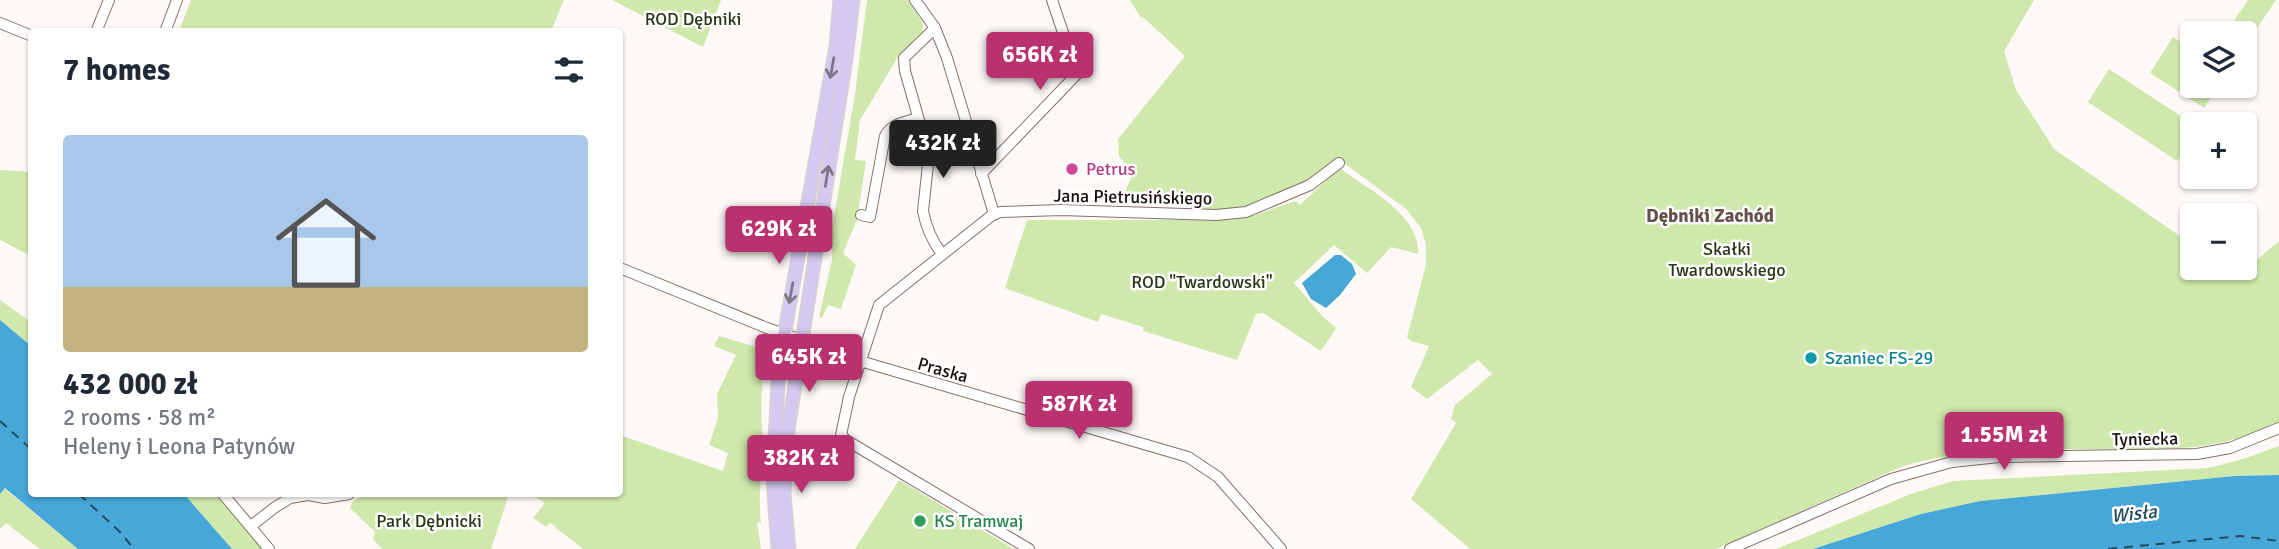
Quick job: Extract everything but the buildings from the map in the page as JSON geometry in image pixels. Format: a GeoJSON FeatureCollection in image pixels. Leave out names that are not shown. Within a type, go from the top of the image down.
{"type":"FeatureCollection","features":[{"type":"Feature","properties":{"kind":"main road"},"geometry":{"type":"LineString","coordinates":[[778,549],[772,480],[777,376],[836,46],[840,0]]}},
{"type":"Feature","properties":{"kind":"main road"},"geometry":{"type":"LineString","coordinates":[[789,549],[784,494],[785,456],[800,340],[848,49],[853,0]]}},
{"type":"Feature","properties":{"kind":"street"},"geometry":{"type":"LineString","coordinates":[[98,28],[109,0]]}},
{"type":"Feature","properties":{"kind":"street"},"geometry":{"type":"LineString","coordinates":[[166,28],[177,0]]}},
{"type":"Feature","properties":{"kind":"street"},"geometry":{"type":"LineString","coordinates":[[915,0],[935,28],[947,58],[994,214],[879,304],[849,397],[841,435],[1029,549]]}},
{"type":"Feature","properties":{"kind":"street"},"geometry":{"type":"LineString","coordinates":[[981,174],[1077,74],[1052,0]]}},
{"type":"Feature","properties":{"kind":"street"},"geometry":{"type":"LineString","coordinates":[[0,23],[28,34]]}},
{"type":"Feature","properties":{"kind":"street"},"geometry":{"type":"LineString","coordinates":[[935,28],[911,48],[904,58],[905,71],[929,155],[923,211],[930,234],[942,254]]}},
{"type":"Feature","properties":{"kind":"street"},"geometry":{"type":"LineString","coordinates":[[862,215],[870,216],[889,129],[918,118]]}},
{"type":"Feature","properties":{"kind":"street","name":"Jana Pietrusińskiego"},"geometry":{"type":"LineString","coordinates":[[994,214],[1061,211],[1216,215],[1245,212],[1310,185],[1339,163]]}},
{"type":"Feature","properties":{"kind":"street","name":"Praska"},"geometry":{"type":"LineString","coordinates":[[623,269],[783,334],[860,361],[1188,457],[1218,477],[1276,547]]}},
{"type":"Feature","properties":{"kind":"street","name":"Tyniecka"},"geometry":{"type":"LineString","coordinates":[[1730,549],[1891,479],[1952,462],[1999,457],[2197,454],[2230,448],[2279,428]]}},
{"type":"Feature","properties":{"kind":"street"},"geometry":{"type":"LineString","coordinates":[[226,497],[269,549]]}},
{"type":"Feature","properties":{"kind":"street"},"geometry":{"type":"LineString","coordinates":[[251,526],[274,508],[296,497]]}},
{"type":"Feature","properties":{"kind":"green space"},"geometry":{"type":"Polygon","coordinates":[[[191,0],[564,0],[552,28],[180,28],[191,0]]]}},
{"type":"Feature","properties":{"kind":"green space","name":"ROD Dębniki"},"geometry":{"type":"Polygon","coordinates":[[[612,0],[721,0],[703,47],[612,0]]]}},
{"type":"Feature","properties":{"kind":"green space"},"geometry":{"type":"Polygon","coordinates":[[[867,0],[908,0],[923,23],[923,31],[899,55],[860,120],[855,160],[866,161],[857,220],[843,253],[856,265],[841,309],[828,305],[822,318],[819,317],[832,260],[831,234],[855,94],[867,0]]]}},
{"type":"Feature","properties":{"kind":"green space","name":"Skałki Twardowskiego"},"geometry":{"type":"Polygon","coordinates":[[[1130,0],[2034,0],[2004,51],[2016,90],[2054,149],[2180,236],[2180,280],[2257,280],[2257,260],[2279,241],[2279,422],[2234,439],[2194,447],[2008,450],[1926,460],[1901,467],[1716,549],[1470,549],[1411,499],[1456,423],[1451,419],[1455,405],[1492,374],[1478,360],[1427,399],[1411,387],[1429,346],[1411,341],[1407,337],[1426,265],[1426,244],[1421,228],[1406,209],[1340,160],[1286,194],[1240,210],[1191,210],[1190,200],[1121,201],[1133,174],[1119,156],[1118,139],[1185,56],[1141,18],[1130,0]]]}},
{"type":"Feature","properties":{"kind":"green space"},"geometry":{"type":"Polygon","coordinates":[[[2248,0],[2276,0],[2257,28],[2257,21],[2234,21],[2248,0]]]}},
{"type":"Feature","properties":{"kind":"green space"},"geometry":{"type":"Polygon","coordinates":[[[2173,37],[2180,42],[2180,92],[2150,73],[2173,37]]]}},
{"type":"Feature","properties":{"kind":"green space"},"geometry":{"type":"Polygon","coordinates":[[[2109,69],[2180,115],[2180,156],[2177,161],[2088,102],[2109,69]]]}},
{"type":"Feature","properties":{"kind":"green space"},"geometry":{"type":"Polygon","coordinates":[[[2189,98],[2210,98],[2204,108],[2189,98]]]}},
{"type":"Feature","properties":{"kind":"green space","name":"ROD \"Twardowski\""},"geometry":{"type":"Polygon","coordinates":[[[1341,169],[1402,216],[1417,240],[1418,254],[1391,247],[1367,273],[1334,245],[1294,283],[1336,328],[1321,351],[1263,313],[1256,314],[1237,360],[1143,331],[1143,327],[1101,314],[1098,322],[1005,288],[1027,220],[1188,220],[1252,216],[1296,201],[1300,205],[1341,169]]]}},
{"type":"Feature","properties":{"kind":"green space"},"geometry":{"type":"Polygon","coordinates":[[[0,170],[28,172],[28,254],[0,240],[0,170]]]}},
{"type":"Feature","properties":{"kind":"green space"},"geometry":{"type":"Polygon","coordinates":[[[0,300],[28,320],[28,343],[0,320],[0,300]]]}},
{"type":"Feature","properties":{"kind":"green space"},"geometry":{"type":"Polygon","coordinates":[[[719,336],[760,348],[762,338],[766,346],[762,398],[761,523],[757,522],[761,549],[583,549],[550,523],[546,527],[533,518],[545,503],[536,497],[623,497],[623,436],[723,471],[728,453],[709,445],[718,418],[717,394],[736,355],[714,346],[719,336]]]}},
{"type":"Feature","properties":{"kind":"green space"},"geometry":{"type":"Polygon","coordinates":[[[2279,446],[2279,475],[2235,476],[1980,501],[1921,514],[1813,549],[1776,549],[1911,494],[1953,481],[2209,468],[2279,446]]]}},
{"type":"Feature","properties":{"kind":"green space","name":"KS Tramwaj"},"geometry":{"type":"Polygon","coordinates":[[[899,480],[916,490],[1014,549],[855,549],[899,480]]]}},
{"type":"Feature","properties":{"kind":"green space"},"geometry":{"type":"Polygon","coordinates":[[[4,488],[78,549],[40,549],[6,523],[0,529],[0,494],[4,488]]]}},
{"type":"Feature","properties":{"kind":"green space"},"geometry":{"type":"Polygon","coordinates":[[[187,497],[220,497],[263,549],[232,549],[187,497]]]}},
{"type":"Feature","properties":{"kind":"green space","name":"Park Dębnicki"},"geometry":{"type":"Polygon","coordinates":[[[360,497],[508,497],[491,549],[382,549],[373,539],[375,532],[350,508],[352,502],[360,497]]]}},
{"type":"Feature","properties":{"kind":"water"},"geometry":{"type":"Polygon","coordinates":[[[1335,255],[1341,255],[1352,264],[1356,274],[1326,308],[1311,299],[1302,283],[1335,255]]]}},
{"type":"Feature","properties":{"kind":"water"},"geometry":{"type":"Polygon","coordinates":[[[0,320],[28,343],[28,497],[187,497],[232,549],[78,549],[5,488],[0,494],[0,320]]]}},
{"type":"Feature","properties":{"kind":"water","name":"Wisła"},"geometry":{"type":"Polygon","coordinates":[[[2279,475],[2279,549],[1813,549],[1921,514],[1980,501],[2235,476],[2279,475]]]}},
{"type":"Feature","properties":{"kind":"ferry route"},"geometry":{"type":"LineString","coordinates":[[0,421],[28,446]]}},
{"type":"Feature","properties":{"kind":"ferry route"},"geometry":{"type":"LineString","coordinates":[[82,497],[134,549]]}},
{"type":"Feature","properties":{"kind":"ferry route"},"geometry":{"type":"LineString","coordinates":[[2108,549],[2240,536],[2279,541]]}},
{"type":"Feature","properties":{"kind":"place","name":"Petrus"},"geometry":{"type":"Point","coordinates":[1072,169]}},
{"type":"Feature","properties":{"kind":"place","name":"Szaniec FS-29"},"geometry":{"type":"Point","coordinates":[1811,358]}},
{"type":"Feature","properties":{"kind":"place","name":"KS Tramwaj"},"geometry":{"type":"Point","coordinates":[920,521]}},
{"type":"Feature","properties":{"kind":"district","name":"Dębniki Zachód"},"geometry":{"type":"Point","coordinates":[1710,216]}}]}
